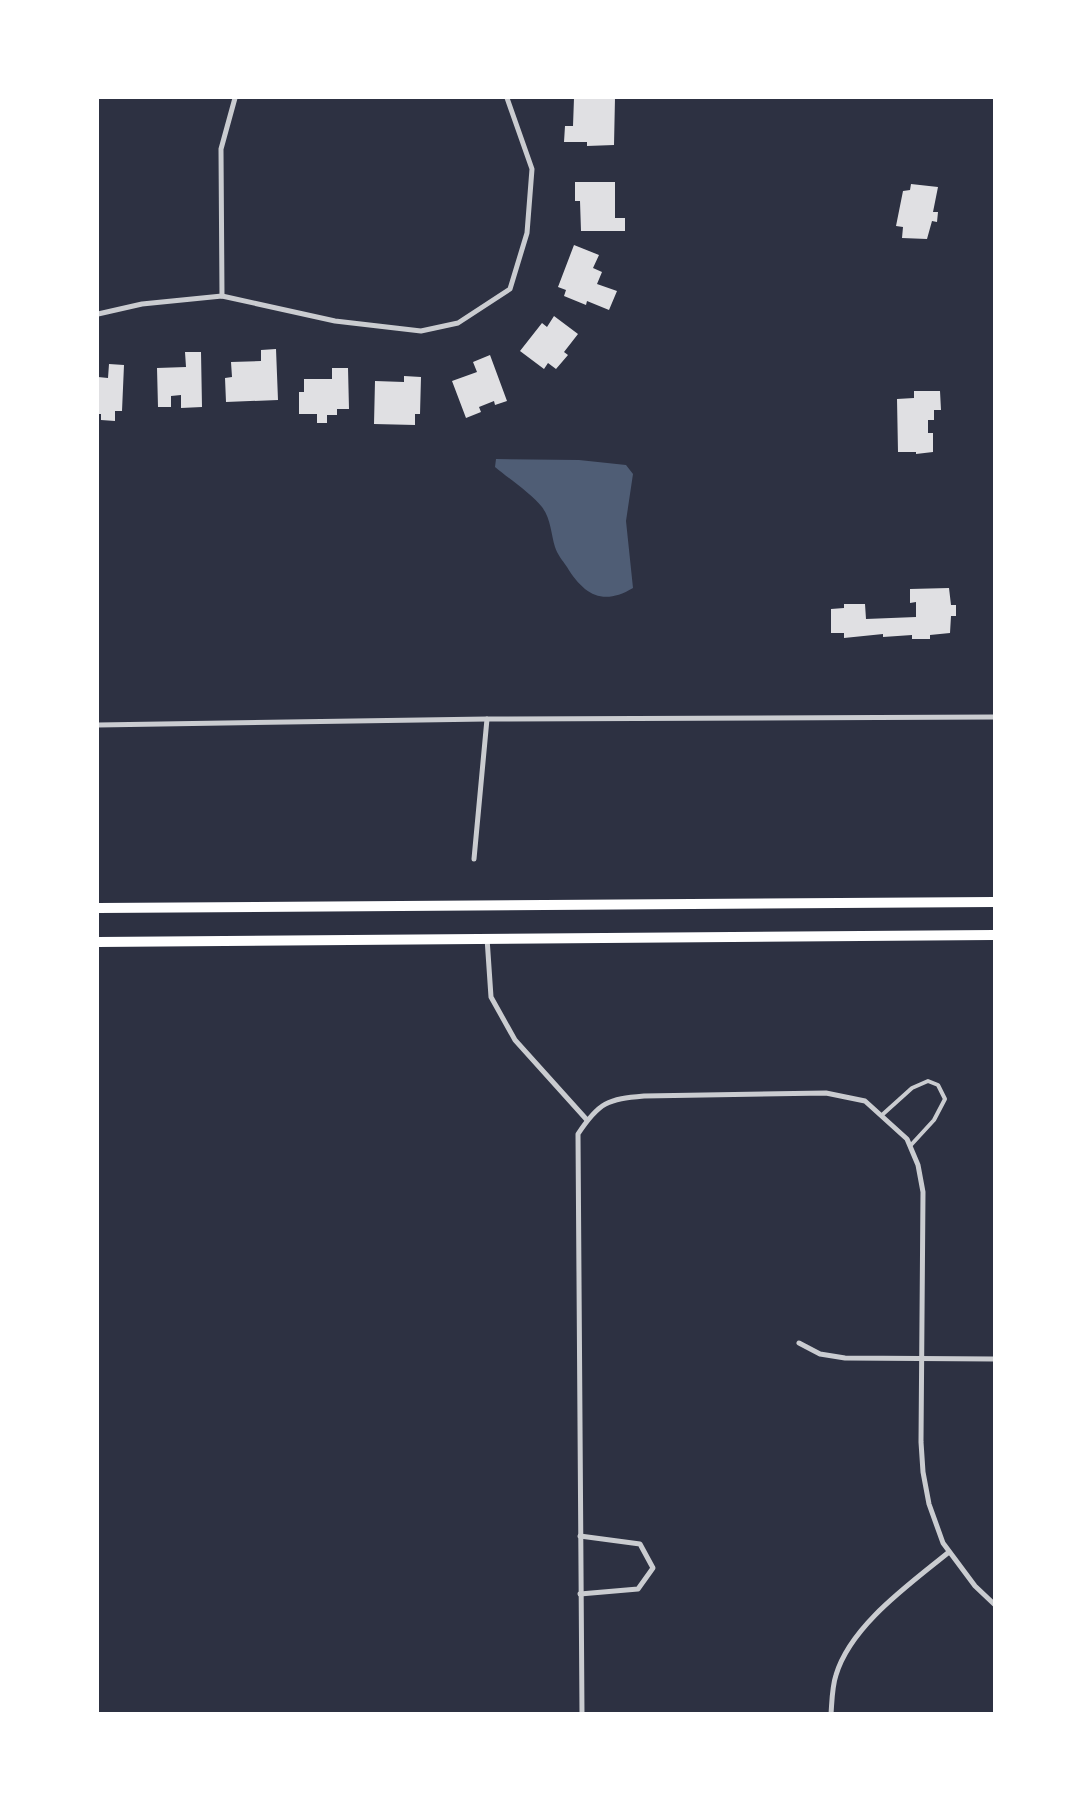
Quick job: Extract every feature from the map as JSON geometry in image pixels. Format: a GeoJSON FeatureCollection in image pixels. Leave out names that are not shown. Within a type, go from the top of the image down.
{"type":"FeatureCollection","features":[{"type":"Feature","properties":{"kind":"main road"},"geometry":{"type":"LineString","coordinates":[[98,908],[994,902]]}},
{"type":"Feature","properties":{"kind":"main road"},"geometry":{"type":"LineString","coordinates":[[98,942],[235,943],[487,938],[994,935]]}},
{"type":"Feature","properties":{"kind":"street"},"geometry":{"type":"LineString","coordinates":[[222,296],[221,149],[235,98]]}},
{"type":"Feature","properties":{"kind":"street"},"geometry":{"type":"LineString","coordinates":[[98,314],[142,304],[222,296],[335,321],[421,331],[458,322],[510,289],[526,233],[532,169],[507,98]]}},
{"type":"Feature","properties":{"kind":"street"},"geometry":{"type":"LineString","coordinates":[[98,725],[487,720],[994,717]]}},
{"type":"Feature","properties":{"kind":"street"},"geometry":{"type":"LineString","coordinates":[[474,859],[487,720]]}},
{"type":"Feature","properties":{"kind":"street"},"geometry":{"type":"LineString","coordinates":[[487,938],[492,997],[515,1040],[587,1120]]}},
{"type":"Feature","properties":{"kind":"street"},"geometry":{"type":"LineString","coordinates":[[582,1714],[578,1134],[592,1114],[616,1098],[826,1093],[865,1101],[882,1115],[911,1145],[918,1165],[923,1192],[923,1472],[929,1504],[949,1552],[975,1586],[994,1604]]}},
{"type":"Feature","properties":{"kind":"street"},"geometry":{"type":"LineString","coordinates":[[800,1343],[820,1354],[845,1358],[994,1359]]}},
{"type":"Feature","properties":{"kind":"street"},"geometry":{"type":"LineString","coordinates":[[580,1536],[640,1544],[653,1568],[638,1589],[580,1594]]}},
{"type":"Feature","properties":{"kind":"street"},"geometry":{"type":"LineString","coordinates":[[831,1714],[836,1675],[853,1642],[883,1606],[949,1552]]}},
{"type":"Feature","properties":{"kind":"lane"},"geometry":{"type":"LineString","coordinates":[[882,1115],[912,1088],[928,1081],[938,1084],[945,1099],[934,1120],[911,1145]]}},
{"type":"Feature","properties":{"kind":"water"},"geometry":{"type":"Polygon","coordinates":[[[496,459],[579,460],[626,465],[633,474],[626,521],[633,588],[612,596],[603,597],[587,591],[580,585],[557,552],[549,522],[542,507],[495,467],[496,459]]]}},
{"type":"Feature","properties":{"kind":"building"},"geometry":{"type":"Polygon","coordinates":[[[574,98],[615,98],[614,145],[587,146],[587,142],[564,142],[565,126],[573,126],[574,98]]]}},
{"type":"Feature","properties":{"kind":"building"},"geometry":{"type":"Polygon","coordinates":[[[575,182],[615,182],[615,218],[625,218],[625,231],[581,231],[580,201],[575,201],[575,182]]]}},
{"type":"Feature","properties":{"kind":"building"},"geometry":{"type":"Polygon","coordinates":[[[911,184],[938,187],[933,212],[938,212],[937,222],[932,221],[927,239],[902,238],[903,227],[896,226],[903,191],[910,190],[911,184]]]}},
{"type":"Feature","properties":{"kind":"building"},"geometry":{"type":"Polygon","coordinates":[[[574,245],[599,255],[593,268],[602,272],[597,284],[617,291],[609,310],[587,301],[586,305],[564,296],[566,290],[558,287],[574,245]]]}},
{"type":"Feature","properties":{"kind":"building"},"geometry":{"type":"Polygon","coordinates":[[[554,316],[578,334],[564,352],[568,355],[556,369],[548,363],[544,369],[520,351],[542,323],[547,327],[554,316]]]}},
{"type":"Feature","properties":{"kind":"building"},"geometry":{"type":"Polygon","coordinates":[[[276,349],[278,400],[226,402],[225,378],[232,377],[231,362],[261,361],[261,350],[276,349]]]}},
{"type":"Feature","properties":{"kind":"building"},"geometry":{"type":"Polygon","coordinates":[[[185,352],[201,352],[202,407],[181,408],[181,395],[171,396],[171,407],[158,407],[157,368],[186,367],[185,352]]]}},
{"type":"Feature","properties":{"kind":"building"},"geometry":{"type":"Polygon","coordinates":[[[490,355],[507,401],[495,405],[494,401],[479,407],[481,412],[466,418],[452,381],[477,372],[473,362],[490,355]]]}},
{"type":"Feature","properties":{"kind":"building"},"geometry":{"type":"Polygon","coordinates":[[[109,364],[124,365],[122,411],[115,411],[115,421],[101,420],[101,414],[98,414],[98,377],[108,378],[109,364]]]}},
{"type":"Feature","properties":{"kind":"building"},"geometry":{"type":"Polygon","coordinates":[[[332,368],[348,368],[349,409],[337,409],[337,415],[327,415],[327,423],[317,423],[317,414],[299,414],[299,392],[304,392],[304,379],[332,379],[332,368]]]}},
{"type":"Feature","properties":{"kind":"building"},"geometry":{"type":"Polygon","coordinates":[[[404,376],[421,377],[420,414],[415,414],[415,425],[374,424],[375,381],[404,382],[404,376]]]}},
{"type":"Feature","properties":{"kind":"building"},"geometry":{"type":"Polygon","coordinates":[[[914,391],[940,391],[941,410],[934,410],[934,420],[928,420],[928,433],[933,433],[933,452],[916,454],[916,452],[898,452],[897,399],[914,398],[914,391]]]}},
{"type":"Feature","properties":{"kind":"building"},"geometry":{"type":"Polygon","coordinates":[[[949,588],[951,605],[956,605],[956,616],[951,616],[950,633],[930,635],[930,639],[912,639],[912,635],[883,637],[883,634],[844,638],[844,633],[831,633],[831,609],[844,608],[844,604],[865,604],[866,619],[916,617],[916,602],[910,603],[910,589],[949,588]]]}}]}
